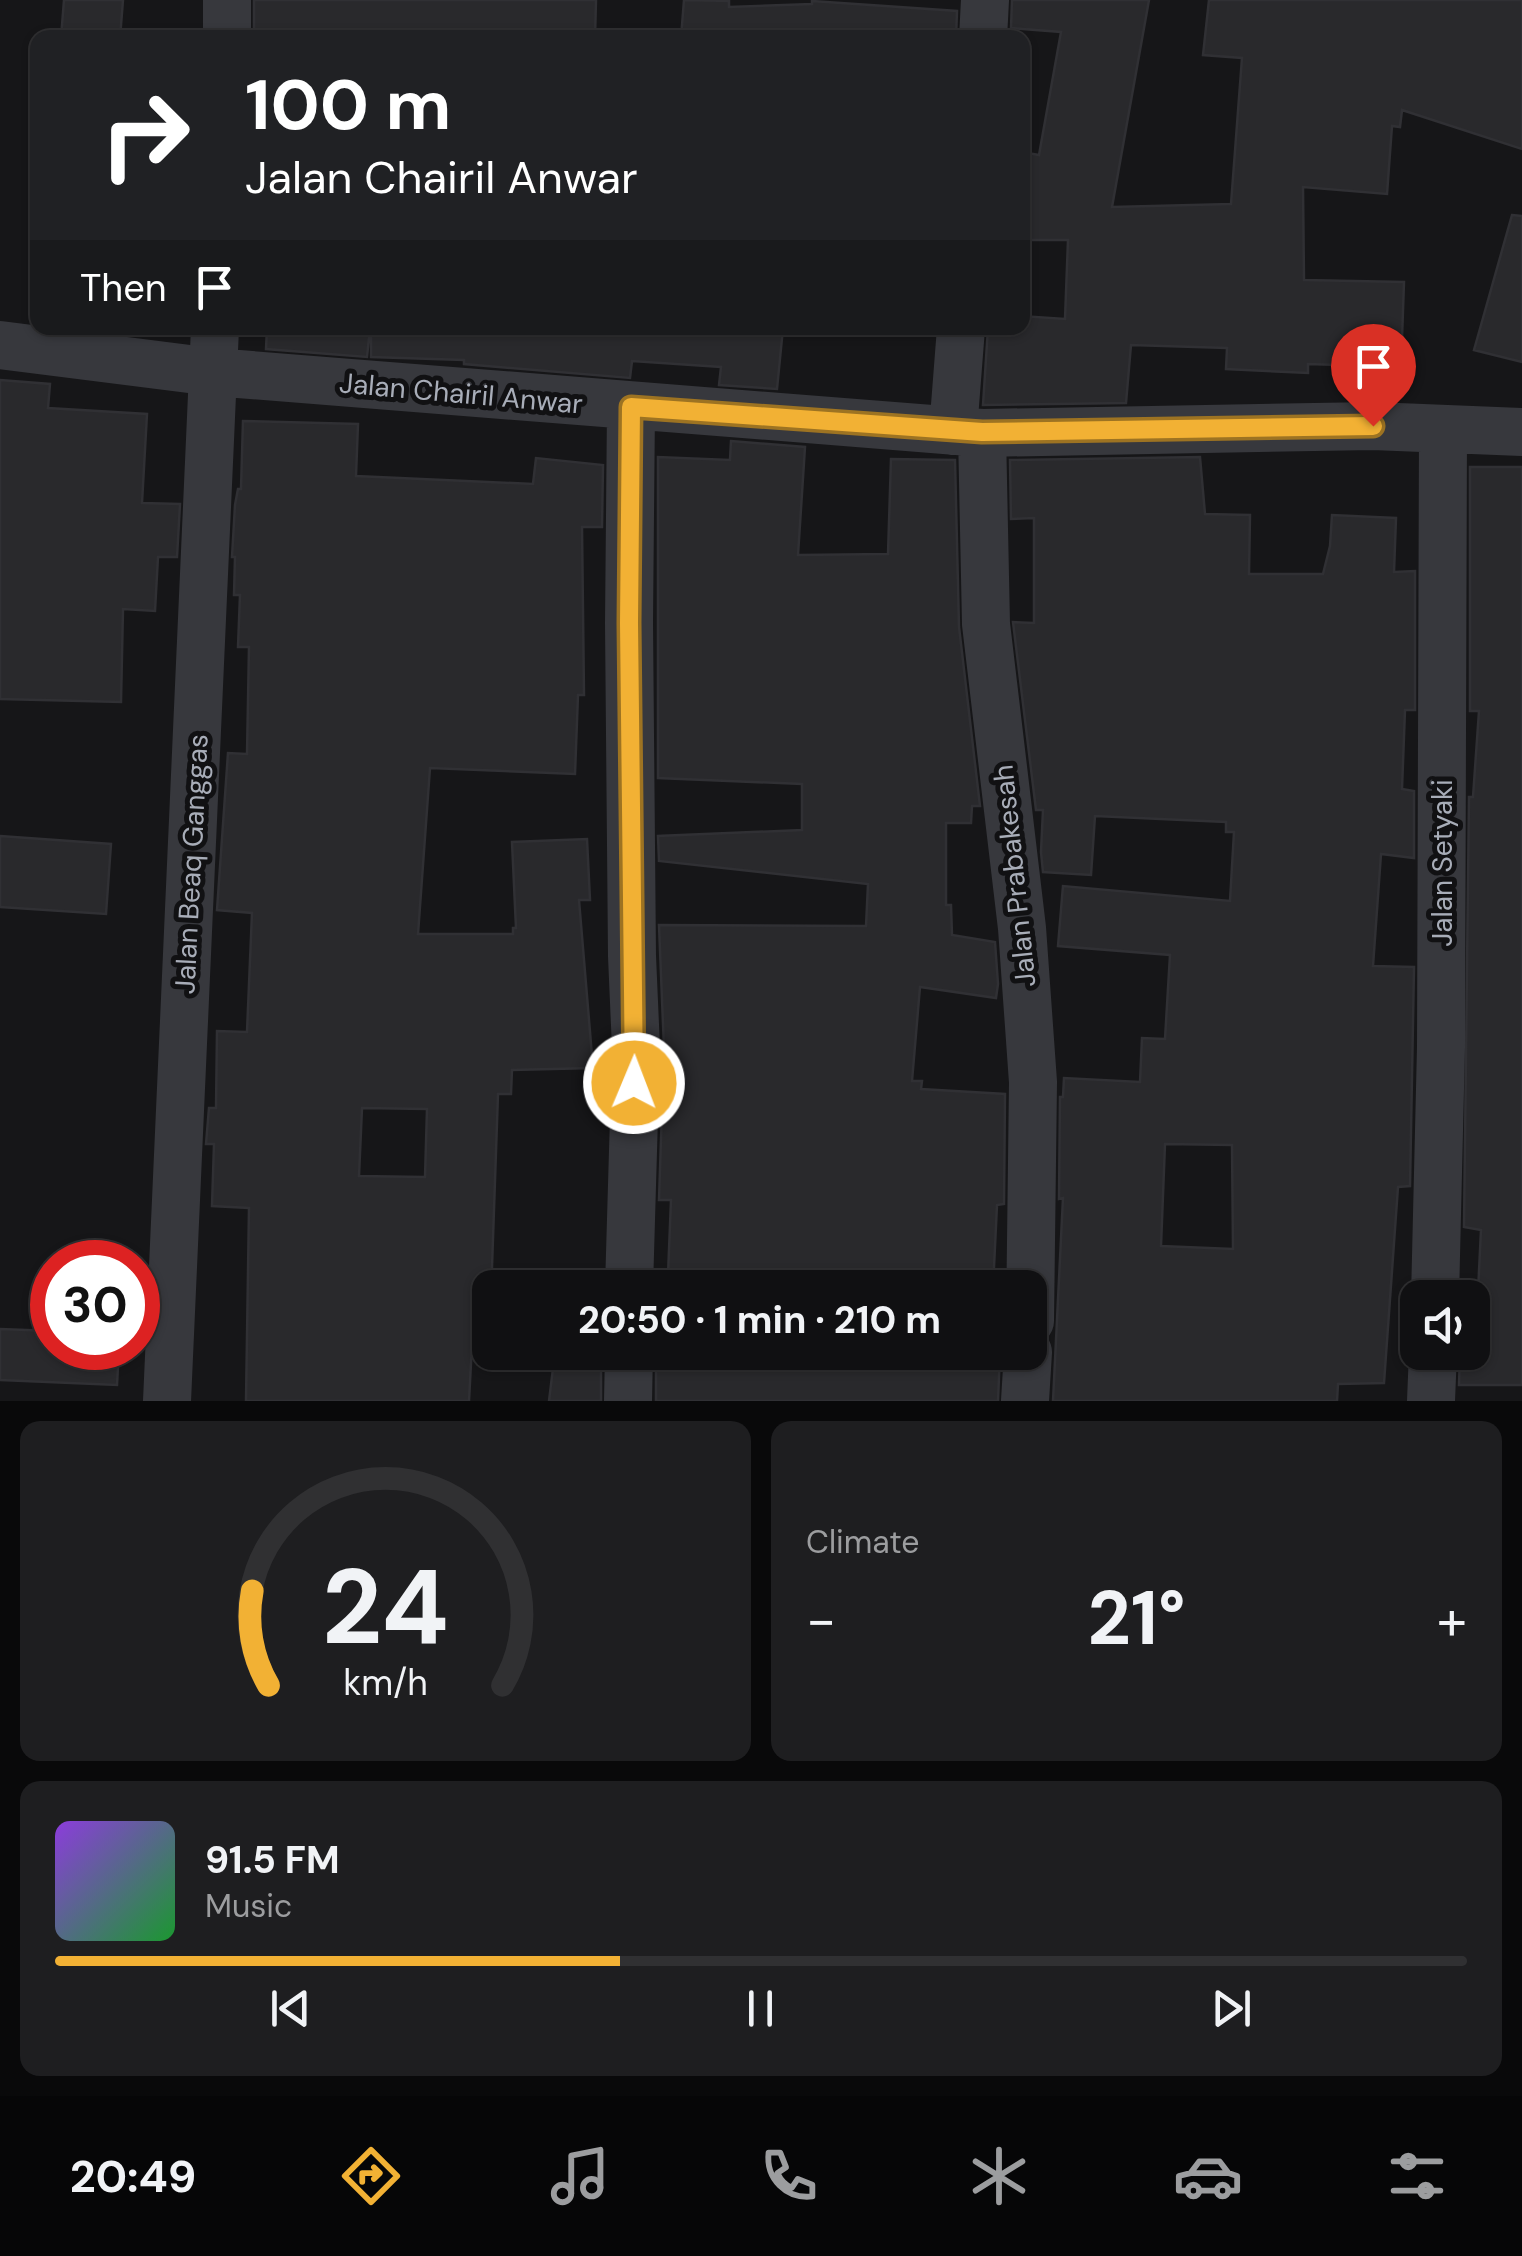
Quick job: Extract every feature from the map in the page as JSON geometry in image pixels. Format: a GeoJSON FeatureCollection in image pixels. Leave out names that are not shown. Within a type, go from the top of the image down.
{"type":"FeatureCollection","features":[{"type":"Feature","properties":{"kind":"street"},"geometry":{"type":"LineString","coordinates":[[226,30],[227,0]]}},
{"type":"Feature","properties":{"kind":"street"},"geometry":{"type":"LineString","coordinates":[[984,30],[986,0]]}},
{"type":"Feature","properties":{"kind":"street","name":"Jalan Prabakesah"},"geometry":{"type":"LineString","coordinates":[[961,335],[986,624],[1022,928],[1033,1082],[1031,1270]]}},
{"type":"Feature","properties":{"kind":"street","name":"Jalan Chairil Anwar"},"geometry":{"type":"LineString","coordinates":[[0,344],[214,350],[631,407],[968,432],[1373,426],[1522,432]]}},
{"type":"Feature","properties":{"kind":"street","name":"Jalan Beaq Ganggas"},"geometry":{"type":"LineString","coordinates":[[167,1401],[214,350]]}},
{"type":"Feature","properties":{"kind":"street"},"geometry":{"type":"LineString","coordinates":[[630,1270],[636,1048],[629,662],[631,407]]}},
{"type":"Feature","properties":{"kind":"street","name":"Jalan Setyaki"},"geometry":{"type":"LineString","coordinates":[[1436,1280],[1442,1047],[1443,429]]}},
{"type":"Feature","properties":{"kind":"street"},"geometry":{"type":"LineString","coordinates":[[628,1401],[629,1370]]}},
{"type":"Feature","properties":{"kind":"street"},"geometry":{"type":"LineString","coordinates":[[1025,1401],[1027,1370]]}},
{"type":"Feature","properties":{"kind":"street"},"geometry":{"type":"LineString","coordinates":[[1431,1401],[1432,1370]]}},
{"type":"Feature","properties":{"kind":"building"},"geometry":{"type":"Polygon","coordinates":[[[64,0],[123,0],[121,30],[62,30],[64,0]]]}},
{"type":"Feature","properties":{"kind":"building"},"geometry":{"type":"Polygon","coordinates":[[[254,0],[596,0],[595,30],[254,30],[254,0]]]}},
{"type":"Feature","properties":{"kind":"building"},"geometry":{"type":"Polygon","coordinates":[[[684,0],[729,1],[729,7],[812,1],[957,11],[956,30],[682,30],[684,0]]]}},
{"type":"Feature","properties":{"kind":"building"},"geometry":{"type":"Polygon","coordinates":[[[1012,0],[1149,0],[1112,207],[1231,204],[1242,58],[1203,55],[1209,0],[1522,0],[1522,149],[1402,110],[1400,127],[1392,126],[1387,194],[1303,187],[1304,280],[1404,282],[1401,367],[1308,364],[1308,373],[1226,369],[1227,348],[1131,345],[1126,403],[983,405],[988,335],[1030,335],[1030,317],[1065,319],[1068,240],[1030,240],[1030,153],[1039,155],[1061,32],[1011,28],[1012,0]]]}},
{"type":"Feature","properties":{"kind":"building"},"geometry":{"type":"Polygon","coordinates":[[[1512,215],[1522,216],[1522,362],[1474,350],[1512,215]]]}},
{"type":"Feature","properties":{"kind":"building"},"geometry":{"type":"Polygon","coordinates":[[[267,335],[369,335],[367,357],[266,349],[267,335]]]}},
{"type":"Feature","properties":{"kind":"building"},"geometry":{"type":"Polygon","coordinates":[[[371,335],[782,335],[777,389],[719,385],[721,367],[632,361],[630,378],[464,364],[464,360],[371,357],[371,335]]]}},
{"type":"Feature","properties":{"kind":"building"},"geometry":{"type":"Polygon","coordinates":[[[0,380],[50,384],[48,408],[147,414],[142,503],[180,504],[177,557],[158,557],[155,611],[123,609],[121,702],[0,699],[0,380]]]}},
{"type":"Feature","properties":{"kind":"building"},"geometry":{"type":"Polygon","coordinates":[[[243,421],[358,424],[356,476],[533,484],[536,458],[603,465],[602,527],[582,527],[584,695],[578,695],[575,774],[430,768],[418,934],[513,934],[516,928],[512,842],[587,839],[590,900],[579,900],[593,1068],[512,1070],[511,1094],[498,1094],[492,1270],[472,1270],[469,1401],[246,1401],[249,1208],[212,1206],[214,1144],[206,1144],[209,1108],[216,1108],[217,1031],[247,1032],[252,913],[217,910],[228,753],[247,754],[249,647],[238,647],[240,595],[234,595],[232,557],[243,421]],[[362,1108],[359,1176],[425,1177],[427,1109],[362,1108]]]}},
{"type":"Feature","properties":{"kind":"building"},"geometry":{"type":"Polygon","coordinates":[[[731,441],[805,447],[798,555],[888,554],[891,459],[955,460],[959,627],[980,806],[972,806],[971,823],[946,823],[946,905],[951,905],[952,935],[995,942],[998,984],[996,998],[920,987],[912,1081],[922,1081],[921,1089],[1005,1094],[1004,1204],[997,1205],[994,1270],[668,1270],[671,1200],[659,1200],[664,1049],[659,925],[866,926],[868,884],[659,861],[658,836],[802,830],[802,784],[658,778],[658,457],[730,460],[731,441]]]}},
{"type":"Feature","properties":{"kind":"building"},"geometry":{"type":"Polygon","coordinates":[[[1200,457],[1205,514],[1250,515],[1249,574],[1323,574],[1332,515],[1396,518],[1394,572],[1415,571],[1415,710],[1405,710],[1402,789],[1414,791],[1414,858],[1381,854],[1373,966],[1414,967],[1410,1186],[1398,1187],[1384,1383],[1338,1384],[1337,1401],[1053,1401],[1063,1198],[1059,1199],[1060,1097],[1064,1078],[1140,1082],[1142,1038],[1165,1039],[1170,955],[1058,946],[1063,886],[1230,901],[1234,832],[1226,832],[1226,822],[1095,816],[1091,875],[1043,872],[1043,810],[1036,810],[1013,622],[1034,623],[1034,518],[1011,519],[1010,460],[1200,457]],[[1165,1144],[1161,1246],[1233,1249],[1232,1145],[1165,1144]]]}},
{"type":"Feature","properties":{"kind":"building"},"geometry":{"type":"Polygon","coordinates":[[[1470,467],[1522,467],[1522,1385],[1459,1385],[1459,1370],[1490,1370],[1490,1280],[1479,1280],[1481,1230],[1464,1227],[1469,797],[1473,797],[1479,711],[1470,711],[1470,467]]]}},
{"type":"Feature","properties":{"kind":"building"},"geometry":{"type":"Polygon","coordinates":[[[0,836],[111,844],[106,914],[0,907],[0,836]]]}},
{"type":"Feature","properties":{"kind":"building"},"geometry":{"type":"Polygon","coordinates":[[[0,1329],[30,1330],[30,1370],[118,1370],[117,1385],[0,1380],[0,1329]]]}},
{"type":"Feature","properties":{"kind":"building"},"geometry":{"type":"Polygon","coordinates":[[[553,1370],[601,1370],[601,1401],[549,1401],[553,1370]]]}},
{"type":"Feature","properties":{"kind":"building"},"geometry":{"type":"Polygon","coordinates":[[[656,1370],[999,1370],[998,1401],[656,1401],[656,1370]]]}},
{"type":"Feature","properties":{"kind":"route"},"geometry":{"type":"LineString","coordinates":[[634,1083],[631,407],[982,432],[1373,426]]}}]}
